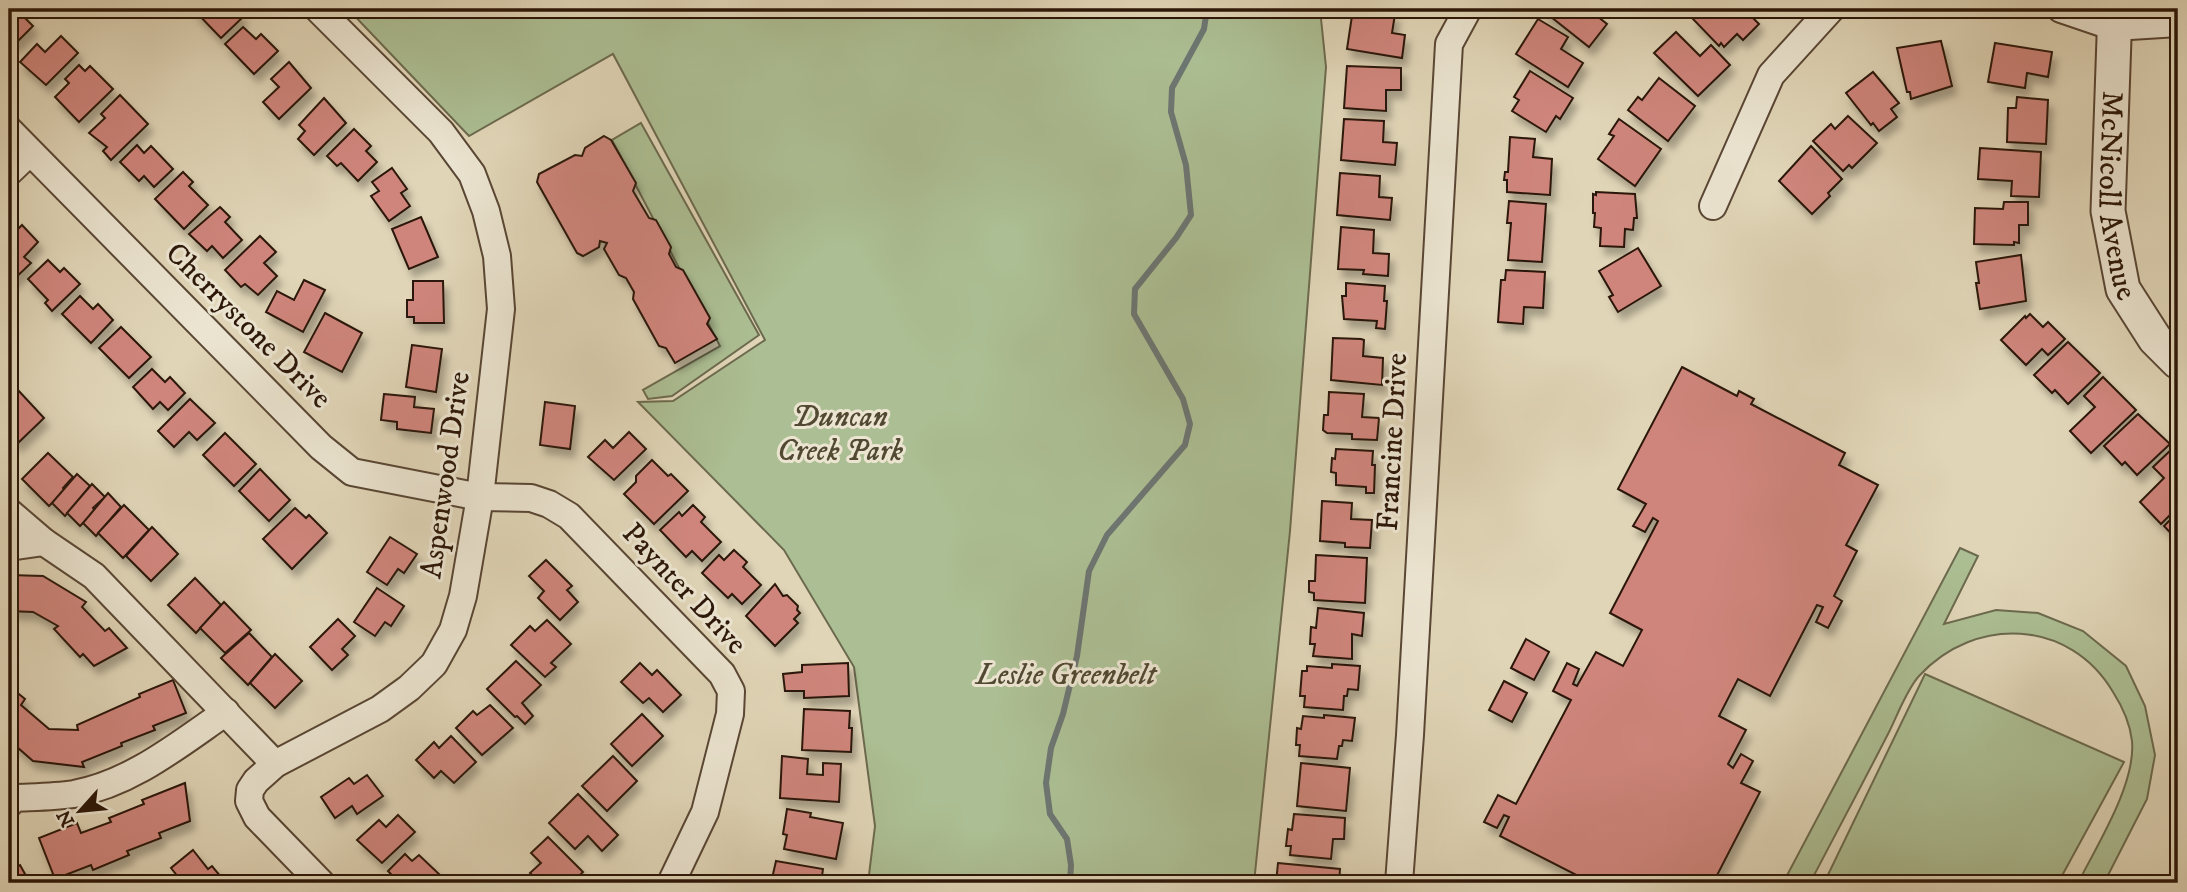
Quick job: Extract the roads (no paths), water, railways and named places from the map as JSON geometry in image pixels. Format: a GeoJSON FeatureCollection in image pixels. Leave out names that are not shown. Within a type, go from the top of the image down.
{"type":"FeatureCollection","features":[{"type":"Feature","properties":{"kind":"street","name":"Aspenwood Drive"},"geometry":{"type":"LineString","coordinates":[[318,9],[441,132],[472,174],[486,211],[497,256],[501,309],[480,497],[463,596],[453,630],[434,664],[409,688],[380,709],[275,764],[250,790],[249,801],[264,825],[321,883]]}},
{"type":"Feature","properties":{"kind":"street","name":"Francine Drive"},"geometry":{"type":"LineString","coordinates":[[1399,883],[1410,735],[1449,44],[1468,9]]}},
{"type":"Feature","properties":{"kind":"street"},"geometry":{"type":"LineString","coordinates":[[1713,206],[1771,75],[1832,9]]}},
{"type":"Feature","properties":{"kind":"street"},"geometry":{"type":"LineString","coordinates":[[2061,9],[2115,18],[2178,23]]}},
{"type":"Feature","properties":{"kind":"street","name":"McNicoll Avenue"},"geometry":{"type":"LineString","coordinates":[[2115,18],[2108,211],[2123,289],[2155,339],[2178,362]]}},
{"type":"Feature","properties":{"kind":"street","name":"Cherrystone Drive"},"geometry":{"type":"LineString","coordinates":[[9,130],[321,447],[352,472],[480,497]]}},
{"type":"Feature","properties":{"kind":"street"},"geometry":{"type":"LineString","coordinates":[[9,172],[30,152]]}},
{"type":"Feature","properties":{"kind":"street","name":"Paynter Drive"},"geometry":{"type":"LineString","coordinates":[[480,497],[531,498],[549,504],[569,516],[722,674],[731,691],[730,713],[705,813],[671,883]]}},
{"type":"Feature","properties":{"kind":"street"},"geometry":{"type":"LineString","coordinates":[[9,512],[44,542],[94,576],[275,764]]}},
{"type":"Feature","properties":{"kind":"street"},"geometry":{"type":"LineString","coordinates":[[9,547],[44,542]]}},
{"type":"Feature","properties":{"kind":"street"},"geometry":{"type":"LineString","coordinates":[[10,799],[73,794],[106,785],[139,771],[226,712]]}},
{"type":"Feature","properties":{"kind":"waterway"},"geometry":{"type":"LineString","coordinates":[[1070,883],[1071,865],[1067,839],[1050,814],[1046,783],[1051,748],[1063,714],[1077,656],[1089,571],[1107,535],[1185,445],[1190,424],[1183,399],[1134,314],[1135,289],[1191,215],[1186,165],[1171,112],[1172,88],[1204,29],[1207,9]]}},
{"type":"Feature","properties":{"kind":"park label","name":"Duncan Creek Park"},"geometry":{"type":"Point","coordinates":[840,434]}},
{"type":"Feature","properties":{"kind":"park label","name":"Leslie Greenbelt"},"geometry":{"type":"Point","coordinates":[1066,675]}}]}
